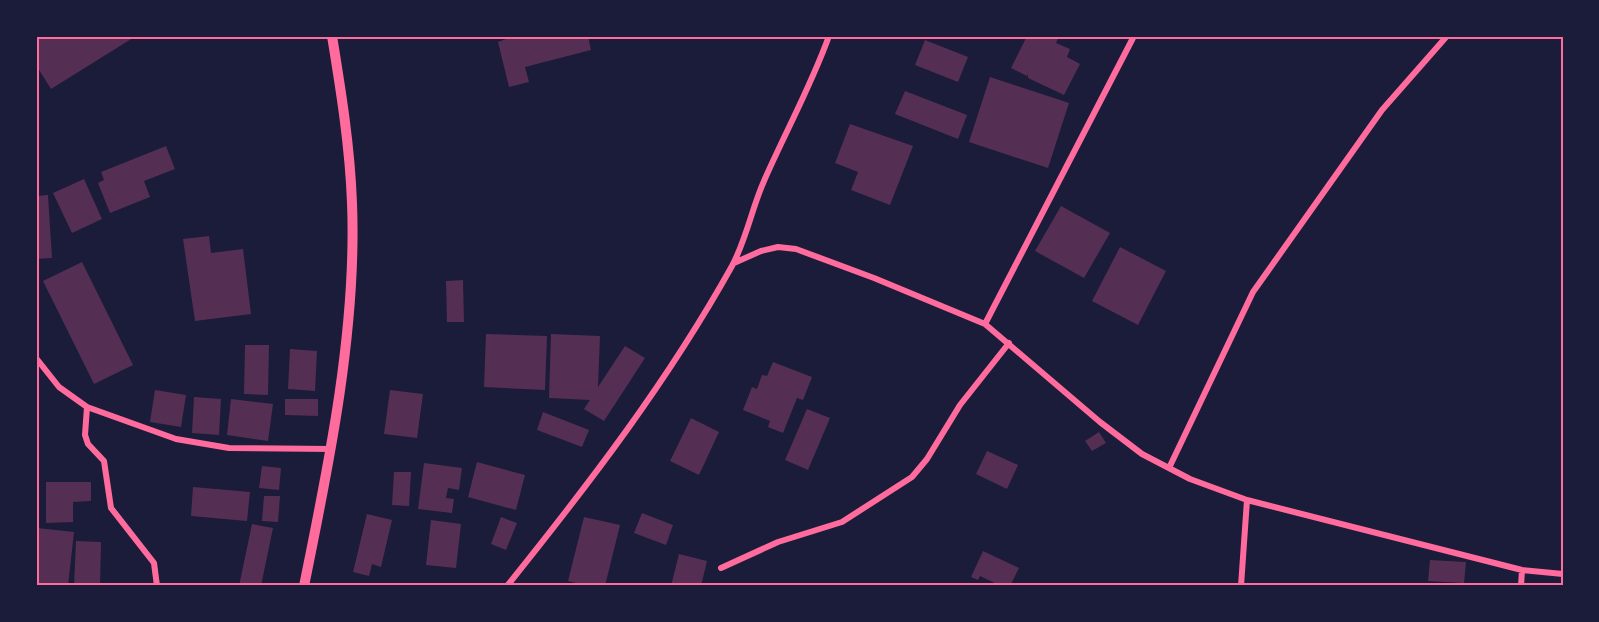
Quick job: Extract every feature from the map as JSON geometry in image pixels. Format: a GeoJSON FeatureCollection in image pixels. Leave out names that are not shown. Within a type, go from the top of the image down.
{"type":"FeatureCollection","features":[{"type":"Feature","properties":{"kind":"street"},"geometry":{"type":"LineString","coordinates":[[304,586],[331,449],[349,303],[352,204],[345,118],[332,36]]}},
{"type":"Feature","properties":{"kind":"street"},"geometry":{"type":"LineString","coordinates":[[507,586],[588,485],[644,408],[692,335],[734,263],[763,184],[829,36]]}},
{"type":"Feature","properties":{"kind":"street"},"geometry":{"type":"LineString","coordinates":[[985,324],[1134,36]]}},
{"type":"Feature","properties":{"kind":"street"},"geometry":{"type":"LineString","coordinates":[[1169,468],[1253,292],[1382,110],[1447,36]]}},
{"type":"Feature","properties":{"kind":"street"},"geometry":{"type":"LineString","coordinates":[[734,263],[770,249],[796,249],[985,324],[1100,422],[1142,454],[1190,479],[1247,500],[1522,570],[1563,574]]}},
{"type":"Feature","properties":{"kind":"street"},"geometry":{"type":"LineString","coordinates":[[721,568],[778,542],[842,522],[912,477],[927,459],[943,429],[960,405],[1009,343]]}},
{"type":"Feature","properties":{"kind":"street"},"geometry":{"type":"LineString","coordinates":[[36,358],[59,387],[87,407],[176,439],[218,446],[331,449]]}},
{"type":"Feature","properties":{"kind":"street"},"geometry":{"type":"LineString","coordinates":[[87,407],[85,435],[88,444],[104,461],[111,508],[154,563],[157,586]]}},
{"type":"Feature","properties":{"kind":"street"},"geometry":{"type":"LineString","coordinates":[[1241,586],[1247,500]]}},
{"type":"Feature","properties":{"kind":"street"},"geometry":{"type":"LineString","coordinates":[[1521,586],[1522,570]]}},
{"type":"Feature","properties":{"kind":"building"},"geometry":{"type":"Polygon","coordinates":[[[36,36],[136,36],[51,89],[36,65],[36,36]]]}},
{"type":"Feature","properties":{"kind":"building"},"geometry":{"type":"Polygon","coordinates":[[[514,36],[588,36],[591,50],[525,67],[529,82],[509,87],[498,42],[514,36]]]}},
{"type":"Feature","properties":{"kind":"building"},"geometry":{"type":"Polygon","coordinates":[[[1027,36],[1059,36],[1056,43],[1070,49],[1067,57],[1080,64],[1064,95],[1028,78],[1028,74],[1027,76],[1011,68],[1027,36]]]}},
{"type":"Feature","properties":{"kind":"building"},"geometry":{"type":"Polygon","coordinates":[[[925,40],[968,57],[958,82],[915,65],[925,40]]]}},
{"type":"Feature","properties":{"kind":"building"},"geometry":{"type":"Polygon","coordinates":[[[990,77],[1069,103],[1048,168],[969,142],[990,77]]]}},
{"type":"Feature","properties":{"kind":"building"},"geometry":{"type":"Polygon","coordinates":[[[905,91],[967,115],[958,139],[895,114],[905,91]]]}},
{"type":"Feature","properties":{"kind":"building"},"geometry":{"type":"Polygon","coordinates":[[[850,124],[913,146],[890,205],[851,190],[858,172],[835,163],[850,124]]]}},
{"type":"Feature","properties":{"kind":"building"},"geometry":{"type":"Polygon","coordinates":[[[166,146],[175,169],[144,181],[150,197],[110,213],[98,183],[104,180],[101,172],[166,146]]]}},
{"type":"Feature","properties":{"kind":"building"},"geometry":{"type":"Polygon","coordinates":[[[84,179],[102,219],[72,233],[53,193],[84,179]]]}},
{"type":"Feature","properties":{"kind":"building"},"geometry":{"type":"Polygon","coordinates":[[[48,195],[52,258],[36,259],[36,196],[48,195]]]}},
{"type":"Feature","properties":{"kind":"building"},"geometry":{"type":"Polygon","coordinates":[[[1061,206],[1110,233],[1084,278],[1035,251],[1061,206]]]}},
{"type":"Feature","properties":{"kind":"building"},"geometry":{"type":"Polygon","coordinates":[[[209,236],[211,253],[243,249],[251,314],[195,321],[183,239],[209,236]]]}},
{"type":"Feature","properties":{"kind":"building"},"geometry":{"type":"Polygon","coordinates":[[[1120,247],[1166,271],[1138,325],[1092,301],[1120,247]]]}},
{"type":"Feature","properties":{"kind":"building"},"geometry":{"type":"Polygon","coordinates":[[[82,262],[133,365],[94,384],[43,281],[82,262]]]}},
{"type":"Feature","properties":{"kind":"building"},"geometry":{"type":"Polygon","coordinates":[[[463,280],[464,322],[447,322],[446,281],[463,280]]]}},
{"type":"Feature","properties":{"kind":"building"},"geometry":{"type":"Polygon","coordinates":[[[486,334],[547,336],[545,390],[484,387],[486,334]]]}},
{"type":"Feature","properties":{"kind":"building"},"geometry":{"type":"Polygon","coordinates":[[[551,334],[600,336],[598,387],[625,346],[645,358],[604,421],[584,409],[590,400],[549,398],[551,334]]]}},
{"type":"Feature","properties":{"kind":"building"},"geometry":{"type":"Polygon","coordinates":[[[245,345],[269,345],[268,395],[244,394],[245,345]]]}},
{"type":"Feature","properties":{"kind":"building"},"geometry":{"type":"Polygon","coordinates":[[[290,349],[317,351],[315,391],[288,389],[290,349]]]}},
{"type":"Feature","properties":{"kind":"building"},"geometry":{"type":"Polygon","coordinates":[[[773,362],[812,377],[803,400],[797,398],[783,433],[768,427],[770,421],[743,410],[752,387],[757,389],[762,375],[767,376],[773,362]]]}},
{"type":"Feature","properties":{"kind":"building"},"geometry":{"type":"Polygon","coordinates":[[[155,390],[186,395],[181,427],[150,422],[155,390]]]}},
{"type":"Feature","properties":{"kind":"building"},"geometry":{"type":"Polygon","coordinates":[[[390,390],[423,394],[417,438],[384,434],[390,390]]]}},
{"type":"Feature","properties":{"kind":"building"},"geometry":{"type":"Polygon","coordinates":[[[194,397],[221,399],[219,435],[192,433],[194,397]]]}},
{"type":"Feature","properties":{"kind":"building"},"geometry":{"type":"Polygon","coordinates":[[[231,399],[273,404],[268,441],[227,435],[231,399]]]}},
{"type":"Feature","properties":{"kind":"building"},"geometry":{"type":"Polygon","coordinates":[[[285,399],[318,399],[318,416],[285,415],[285,399]]]}},
{"type":"Feature","properties":{"kind":"building"},"geometry":{"type":"Polygon","coordinates":[[[807,409],[830,418],[808,470],[785,460],[807,409]]]}},
{"type":"Feature","properties":{"kind":"building"},"geometry":{"type":"Polygon","coordinates":[[[543,412],[589,430],[582,447],[537,430],[543,412]]]}},
{"type":"Feature","properties":{"kind":"building"},"geometry":{"type":"Polygon","coordinates":[[[691,418],[719,432],[699,475],[670,461],[691,418]]]}},
{"type":"Feature","properties":{"kind":"building"},"geometry":{"type":"Polygon","coordinates":[[[1099,432],[1106,443],[1092,451],[1085,441],[1099,432]]]}},
{"type":"Feature","properties":{"kind":"building"},"geometry":{"type":"Polygon","coordinates":[[[987,451],[1018,465],[1007,489],[976,474],[987,451]]]}},
{"type":"Feature","properties":{"kind":"building"},"geometry":{"type":"Polygon","coordinates":[[[477,462],[525,475],[516,510],[468,497],[477,462]]]}},
{"type":"Feature","properties":{"kind":"building"},"geometry":{"type":"Polygon","coordinates":[[[424,463],[462,468],[459,490],[448,488],[446,498],[454,499],[452,513],[418,509],[424,463]]]}},
{"type":"Feature","properties":{"kind":"building"},"geometry":{"type":"Polygon","coordinates":[[[262,466],[281,468],[279,490],[259,488],[262,466]]]}},
{"type":"Feature","properties":{"kind":"building"},"geometry":{"type":"Polygon","coordinates":[[[394,472],[411,472],[409,506],[392,505],[394,472]]]}},
{"type":"Feature","properties":{"kind":"building"},"geometry":{"type":"Polygon","coordinates":[[[46,482],[91,482],[91,501],[73,502],[73,522],[46,523],[46,482]]]}},
{"type":"Feature","properties":{"kind":"building"},"geometry":{"type":"Polygon","coordinates":[[[193,487],[250,492],[247,521],[191,516],[193,487]]]}},
{"type":"Feature","properties":{"kind":"building"},"geometry":{"type":"Polygon","coordinates":[[[264,496],[280,496],[278,522],[262,521],[264,496]]]}},
{"type":"Feature","properties":{"kind":"building"},"geometry":{"type":"Polygon","coordinates":[[[642,513],[673,525],[666,545],[634,533],[642,513]]]}},
{"type":"Feature","properties":{"kind":"building"},"geometry":{"type":"Polygon","coordinates":[[[367,514],[392,520],[381,567],[372,564],[369,576],[353,572],[367,514]]]}},
{"type":"Feature","properties":{"kind":"building"},"geometry":{"type":"Polygon","coordinates":[[[501,517],[517,523],[506,550],[491,544],[501,517]]]}},
{"type":"Feature","properties":{"kind":"building"},"geometry":{"type":"Polygon","coordinates":[[[584,517],[620,525],[605,586],[588,586],[568,581],[584,517]]]}},
{"type":"Feature","properties":{"kind":"building"},"geometry":{"type":"Polygon","coordinates":[[[431,520],[461,524],[456,568],[426,565],[431,520]]]}},
{"type":"Feature","properties":{"kind":"building"},"geometry":{"type":"Polygon","coordinates":[[[252,524],[273,528],[261,586],[239,586],[252,524]]]}},
{"type":"Feature","properties":{"kind":"building"},"geometry":{"type":"Polygon","coordinates":[[[37,528],[74,532],[68,586],[36,586],[37,528]]]}},
{"type":"Feature","properties":{"kind":"building"},"geometry":{"type":"Polygon","coordinates":[[[76,541],[101,542],[100,586],[74,586],[76,541]]]}},
{"type":"Feature","properties":{"kind":"building"},"geometry":{"type":"Polygon","coordinates":[[[983,551],[1019,568],[1010,586],[1001,586],[980,576],[978,580],[971,577],[983,551]]]}},
{"type":"Feature","properties":{"kind":"building"},"geometry":{"type":"Polygon","coordinates":[[[679,554],[707,561],[701,586],[671,586],[679,554]]]}},
{"type":"Feature","properties":{"kind":"building"},"geometry":{"type":"Polygon","coordinates":[[[1430,560],[1466,562],[1464,583],[1428,581],[1430,560]]]}}]}
